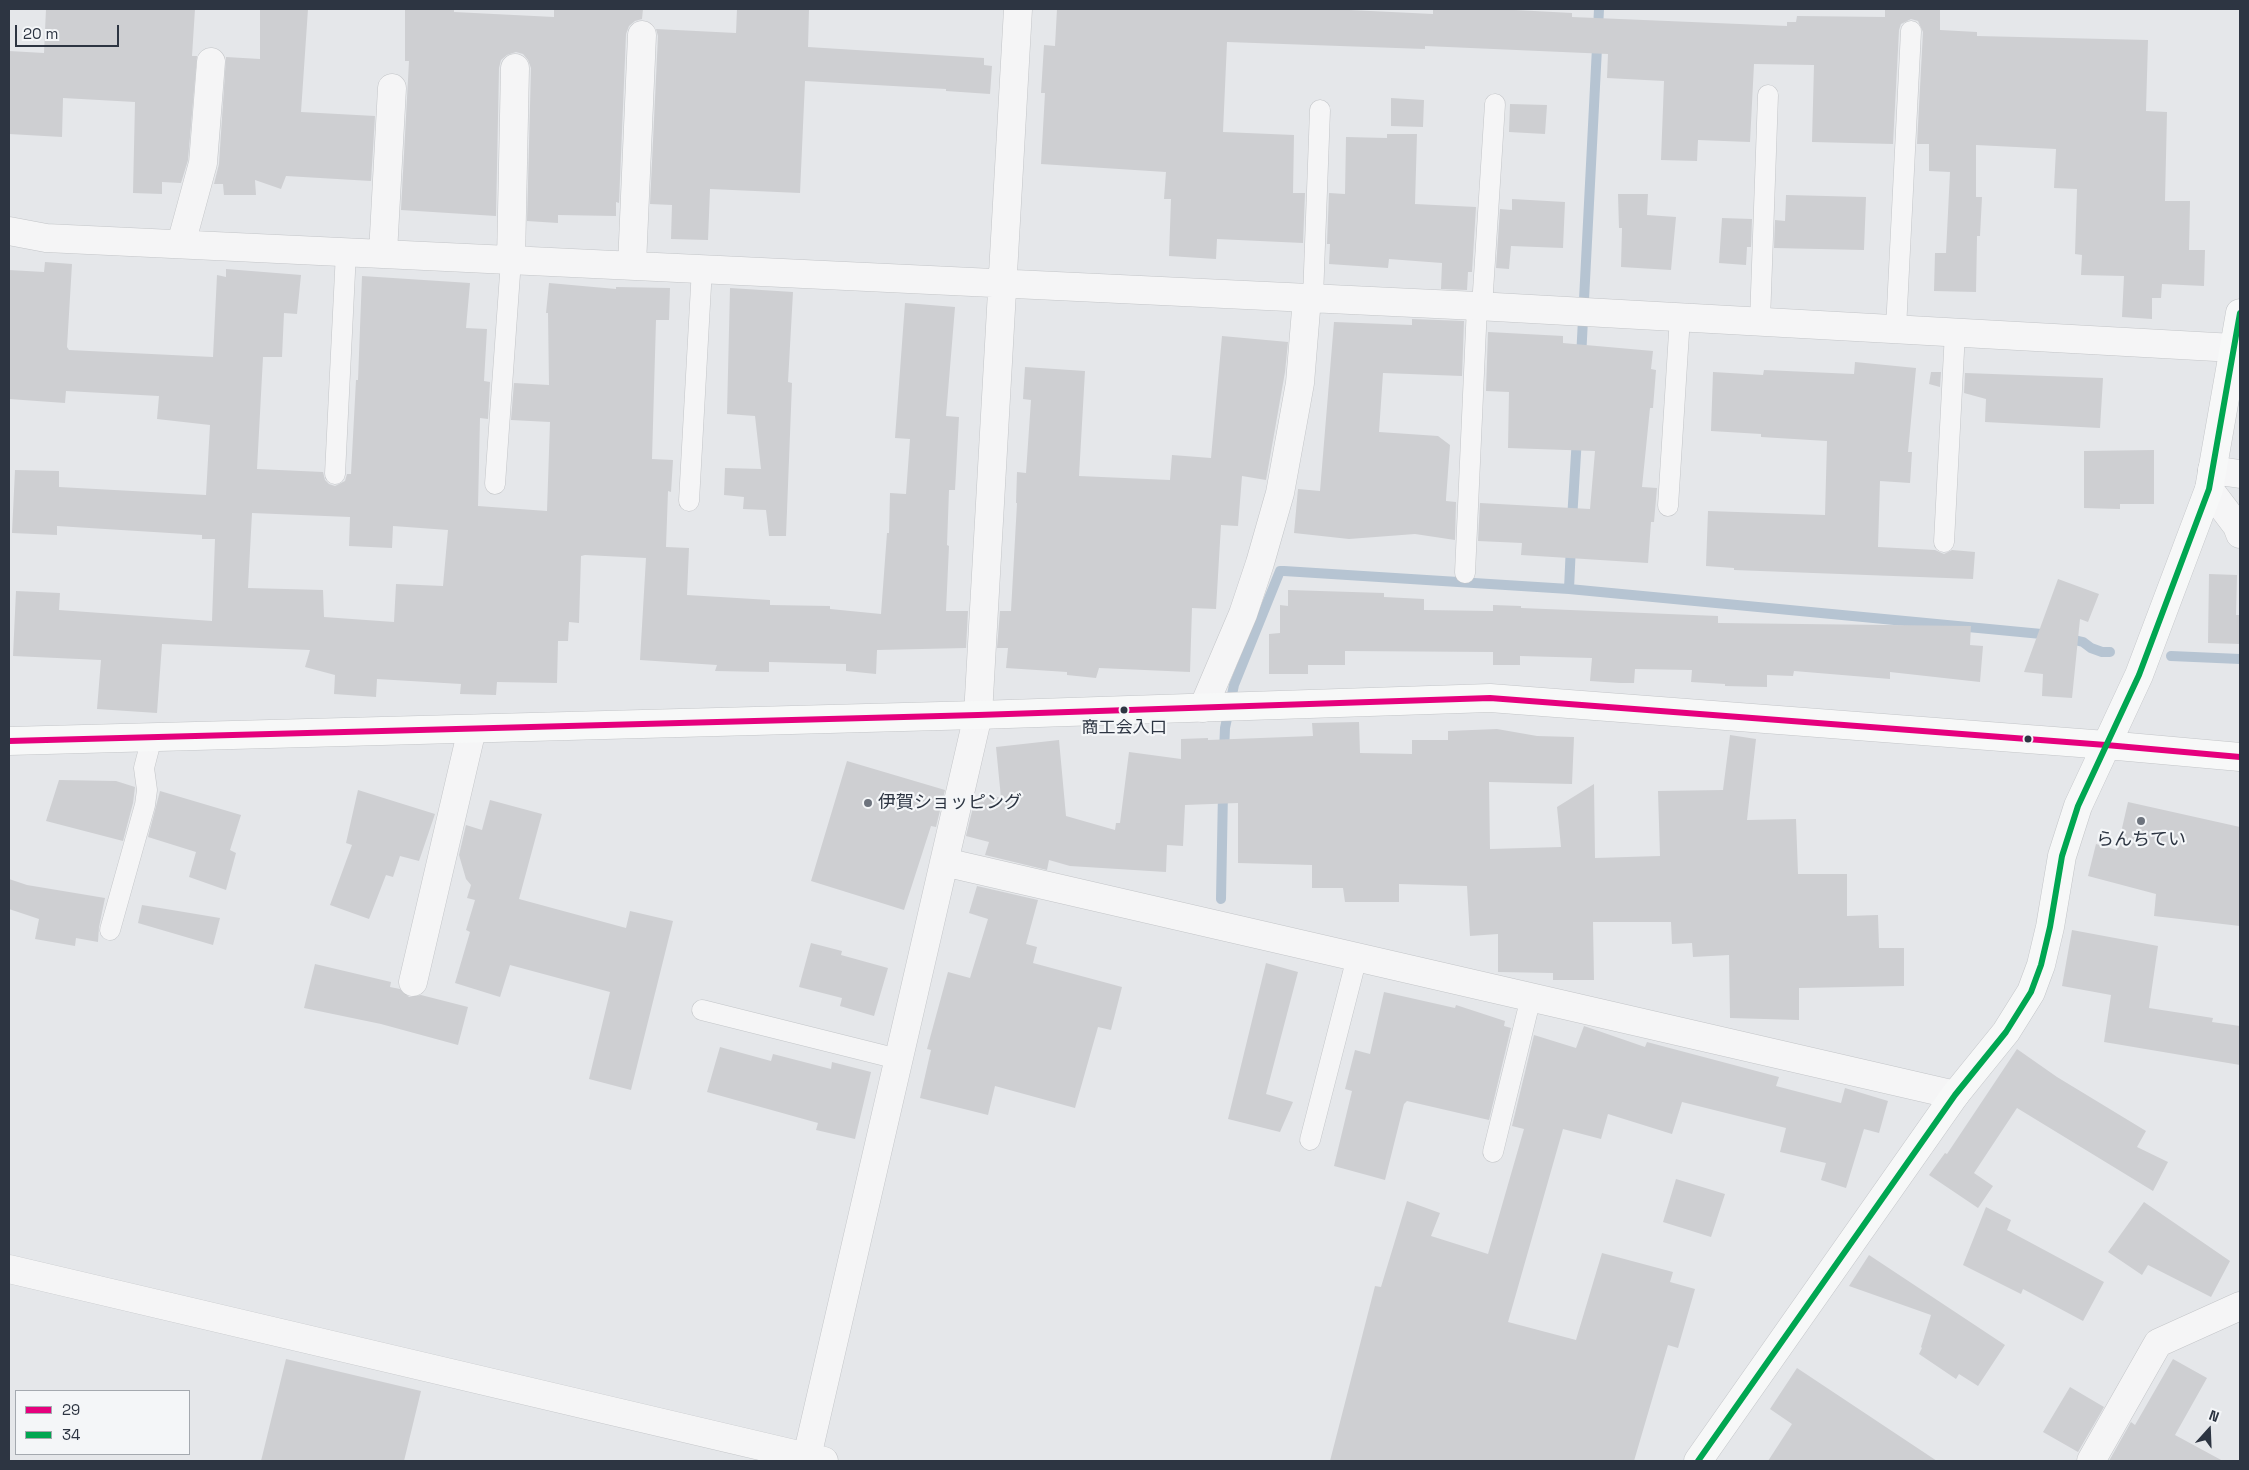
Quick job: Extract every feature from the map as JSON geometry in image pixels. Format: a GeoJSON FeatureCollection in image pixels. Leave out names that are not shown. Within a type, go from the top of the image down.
{"type":"FeatureCollection","features":[{"type":"Feature","properties":{"kind":"main road"},"geometry":{"type":"LineString","coordinates":[[1698,1461],[1955,1095],[2006,1032],[2032,992],[2050,927],[2062,856],[2078,806],[2139,675],[2210,479],[2240,313]]}},
{"type":"Feature","properties":{"kind":"main road"},"geometry":{"type":"LineString","coordinates":[[9,741],[978,715],[1490,698],[2240,757]]}},
{"type":"Feature","properties":{"kind":"street"},"geometry":{"type":"LineString","coordinates":[[9,1270],[812,1460],[898,1059],[978,715],[1018,9]]}},
{"type":"Feature","properties":{"kind":"street"},"geometry":{"type":"LineString","coordinates":[[632,265],[642,35]]}},
{"type":"Feature","properties":{"kind":"street"},"geometry":{"type":"LineString","coordinates":[[181,244],[203,163],[211,62]]}},
{"type":"Feature","properties":{"kind":"street"},"geometry":{"type":"LineString","coordinates":[[511,260],[514,68]]}},
{"type":"Feature","properties":{"kind":"street"},"geometry":{"type":"LineString","coordinates":[[383,253],[392,88]]}},
{"type":"Feature","properties":{"kind":"street"},"geometry":{"type":"LineString","coordinates":[[9,231],[46,238],[1480,306],[2234,348]]}},
{"type":"Feature","properties":{"kind":"street"},"geometry":{"type":"LineString","coordinates":[[1203,708],[1242,614],[1260,563],[1280,492],[1300,383],[1310,298]]}},
{"type":"Feature","properties":{"kind":"street"},"geometry":{"type":"LineString","coordinates":[[2240,474],[2210,479],[2240,534]]}},
{"type":"Feature","properties":{"kind":"street"},"geometry":{"type":"LineString","coordinates":[[413,982],[472,729]]}},
{"type":"Feature","properties":{"kind":"street"},"geometry":{"type":"LineString","coordinates":[[944,862],[1955,1095]]}},
{"type":"Feature","properties":{"kind":"street"},"geometry":{"type":"LineString","coordinates":[[2091,1461],[2158,1343],[2240,1306]]}},
{"type":"Feature","properties":{"kind":"lane"},"geometry":{"type":"LineString","coordinates":[[1896,329],[1911,31]]}},
{"type":"Feature","properties":{"kind":"lane"},"geometry":{"type":"LineString","coordinates":[[1760,321],[1768,95]]}},
{"type":"Feature","properties":{"kind":"lane"},"geometry":{"type":"LineString","coordinates":[[1466,572],[1480,306],[1495,104]]}},
{"type":"Feature","properties":{"kind":"lane"},"geometry":{"type":"LineString","coordinates":[[1310,298],[1320,110]]}},
{"type":"Feature","properties":{"kind":"lane"},"geometry":{"type":"LineString","coordinates":[[335,474],[346,252]]}},
{"type":"Feature","properties":{"kind":"lane"},"geometry":{"type":"LineString","coordinates":[[495,484],[511,260]]}},
{"type":"Feature","properties":{"kind":"lane"},"geometry":{"type":"LineString","coordinates":[[689,501],[702,268]]}},
{"type":"Feature","properties":{"kind":"lane"},"geometry":{"type":"LineString","coordinates":[[1668,506],[1680,317]]}},
{"type":"Feature","properties":{"kind":"lane"},"geometry":{"type":"LineString","coordinates":[[1944,542],[1955,332]]}},
{"type":"Feature","properties":{"kind":"lane"},"geometry":{"type":"LineString","coordinates":[[110,930],[145,805],[147,790],[144,768],[152,738]]}},
{"type":"Feature","properties":{"kind":"lane"},"geometry":{"type":"LineString","coordinates":[[1310,1140],[1357,958]]}},
{"type":"Feature","properties":{"kind":"lane"},"geometry":{"type":"LineString","coordinates":[[1493,1152],[1531,997]]}},
{"type":"Feature","properties":{"kind":"lane"},"geometry":{"type":"LineString","coordinates":[[702,1010],[898,1059]]}},
{"type":"Feature","properties":{"kind":"building"},"geometry":{"type":"Polygon","coordinates":[[[46,9],[195,9],[192,56],[197,56],[188,160],[181,183],[162,182],[162,194],[133,193],[135,102],[63,98],[62,137],[9,134],[9,51],[44,53],[46,9]]]}},
{"type":"Feature","properties":{"kind":"building"},"geometry":{"type":"Polygon","coordinates":[[[260,9],[308,9],[301,112],[375,116],[371,181],[286,176],[281,189],[255,180],[256,195],[224,195],[223,184],[214,184],[219,164],[226,57],[260,59],[260,9]]]}},
{"type":"Feature","properties":{"kind":"building"},"geometry":{"type":"Polygon","coordinates":[[[405,9],[454,9],[454,12],[554,17],[554,9],[643,9],[642,19],[635,21],[629,26],[626,34],[619,203],[616,202],[616,216],[558,215],[558,223],[527,221],[531,68],[523,54],[516,52],[507,55],[501,60],[499,68],[496,216],[401,210],[409,61],[405,61],[405,9]]]}},
{"type":"Feature","properties":{"kind":"building"},"geometry":{"type":"Polygon","coordinates":[[[737,9],[809,9],[808,47],[984,58],[984,65],[992,66],[990,94],[946,91],[946,89],[805,81],[800,193],[710,189],[708,240],[671,239],[672,205],[650,204],[658,36],[656,29],[736,33],[737,9]]]}},
{"type":"Feature","properties":{"kind":"building"},"geometry":{"type":"Polygon","coordinates":[[[1057,9],[1329,9],[1433,14],[1433,9],[1496,9],[1572,13],[1572,17],[1787,26],[1787,22],[1796,22],[1797,16],[1885,17],[1885,9],[1940,9],[1940,30],[1977,32],[1977,36],[2148,40],[2146,111],[2167,112],[2165,201],[2190,201],[2189,250],[2205,250],[2204,286],[2162,284],[2161,298],[2152,298],[2152,319],[2122,317],[2124,276],[2081,275],[2082,255],[2075,254],[2077,189],[2054,188],[2056,149],[1976,145],[1976,197],[1982,197],[1980,236],[1977,236],[1976,292],[1934,291],[1935,253],[1946,253],[1950,172],[1929,171],[1929,144],[1917,144],[1923,32],[1918,21],[1911,19],[1901,24],[1899,30],[1893,144],[1812,142],[1814,65],[1754,64],[1750,142],[1698,140],[1697,161],[1661,160],[1664,81],[1607,78],[1608,54],[1425,46],[1425,49],[1227,42],[1223,132],[1294,135],[1293,193],[1305,193],[1303,243],[1217,239],[1216,259],[1169,256],[1171,199],[1164,199],[1166,172],[1041,164],[1045,93],[1041,93],[1044,45],[1055,46],[1057,9]]]}},
{"type":"Feature","properties":{"kind":"building"},"geometry":{"type":"Polygon","coordinates":[[[1391,98],[1424,100],[1423,127],[1391,126],[1391,98]]]}},
{"type":"Feature","properties":{"kind":"building"},"geometry":{"type":"Polygon","coordinates":[[[1510,104],[1547,105],[1545,134],[1509,132],[1510,104]]]}},
{"type":"Feature","properties":{"kind":"building"},"geometry":{"type":"Polygon","coordinates":[[[1387,134],[1417,134],[1415,204],[1476,207],[1472,272],[1468,272],[1467,290],[1441,289],[1442,263],[1389,259],[1388,268],[1329,264],[1330,244],[1327,244],[1329,193],[1345,194],[1346,137],[1387,138],[1387,134]]]}},
{"type":"Feature","properties":{"kind":"building"},"geometry":{"type":"Polygon","coordinates":[[[1618,194],[1648,194],[1647,215],[1676,217],[1671,270],[1621,267],[1622,228],[1619,228],[1618,194]]]}},
{"type":"Feature","properties":{"kind":"building"},"geometry":{"type":"Polygon","coordinates":[[[1786,195],[1866,197],[1864,250],[1774,248],[1775,220],[1785,221],[1786,195]]]}},
{"type":"Feature","properties":{"kind":"building"},"geometry":{"type":"Polygon","coordinates":[[[1512,199],[1565,202],[1563,248],[1511,246],[1509,269],[1496,268],[1500,209],[1512,210],[1512,199]]]}},
{"type":"Feature","properties":{"kind":"building"},"geometry":{"type":"Polygon","coordinates":[[[1722,218],[1752,219],[1751,247],[1747,247],[1746,265],[1719,263],[1722,218]]]}},
{"type":"Feature","properties":{"kind":"building"},"geometry":{"type":"Polygon","coordinates":[[[45,262],[72,264],[67,347],[69,350],[213,357],[217,275],[226,277],[226,269],[301,275],[297,314],[284,313],[282,357],[263,357],[257,469],[323,472],[325,480],[335,486],[345,481],[347,474],[351,474],[356,380],[358,380],[362,276],[470,283],[466,328],[487,329],[484,381],[490,382],[488,419],[480,418],[478,506],[547,511],[550,422],[511,420],[514,383],[549,385],[548,313],[546,313],[549,283],[616,289],[616,287],[670,288],[669,320],[656,320],[652,459],[673,460],[671,492],[668,491],[666,547],[689,548],[687,595],[770,600],[770,605],[830,606],[830,609],[881,614],[887,533],[889,533],[890,493],[906,494],[910,439],[895,438],[905,303],[955,307],[946,416],[959,417],[955,490],[949,490],[946,611],[968,611],[966,648],[877,650],[876,674],[846,671],[846,664],[769,662],[769,672],[715,671],[717,665],[640,660],[646,558],[585,555],[581,556],[579,623],[569,622],[568,641],[558,641],[557,683],[497,682],[496,695],[460,694],[461,684],[377,679],[376,697],[334,694],[335,675],[305,667],[310,650],[162,644],[157,713],[97,709],[101,660],[13,656],[16,591],[60,593],[59,610],[212,621],[215,539],[202,539],[202,535],[57,526],[57,535],[12,533],[15,470],[59,471],[59,487],[206,495],[210,425],[157,419],[159,396],[66,391],[65,403],[9,399],[9,270],[44,272],[45,262]],[[252,513],[248,588],[323,590],[324,617],[394,622],[396,584],[443,586],[448,530],[393,526],[392,548],[349,546],[350,517],[252,513]]]}},
{"type":"Feature","properties":{"kind":"building"},"geometry":{"type":"Polygon","coordinates":[[[730,288],[793,292],[788,382],[792,383],[786,536],[769,536],[766,510],[743,509],[744,497],[724,495],[725,468],[761,469],[755,416],[727,414],[730,288]]]}},
{"type":"Feature","properties":{"kind":"building"},"geometry":{"type":"Polygon","coordinates":[[[1412,319],[1464,321],[1462,376],[1383,373],[1379,432],[1438,436],[1450,445],[1446,501],[1456,502],[1455,540],[1415,534],[1349,539],[1294,533],[1298,489],[1320,491],[1334,322],[1412,325],[1412,319]]]}},
{"type":"Feature","properties":{"kind":"building"},"geometry":{"type":"Polygon","coordinates":[[[1488,332],[1563,336],[1563,343],[1653,351],[1651,369],[1656,370],[1653,408],[1650,408],[1642,487],[1657,488],[1654,522],[1651,522],[1648,563],[1521,555],[1522,543],[1478,541],[1480,503],[1590,509],[1595,451],[1508,448],[1509,392],[1486,391],[1488,332]]]}},
{"type":"Feature","properties":{"kind":"building"},"geometry":{"type":"Polygon","coordinates":[[[1222,336],[1288,342],[1285,372],[1266,480],[1242,476],[1238,526],[1221,525],[1216,609],[1192,608],[1190,672],[1099,668],[1096,678],[1067,675],[1067,672],[1006,668],[1008,648],[997,648],[1000,611],[1011,611],[1017,472],[1026,473],[1031,400],[1023,399],[1025,367],[1085,371],[1079,476],[1170,480],[1172,455],[1211,458],[1222,336]]]}},
{"type":"Feature","properties":{"kind":"building"},"geometry":{"type":"Polygon","coordinates":[[[1855,362],[1916,368],[1908,452],[1912,452],[1910,483],[1880,481],[1878,547],[1935,550],[1944,554],[1952,550],[1975,552],[1973,579],[1734,570],[1734,568],[1706,566],[1708,511],[1825,515],[1827,441],[1761,437],[1761,434],[1711,431],[1713,372],[1763,375],[1764,370],[1854,374],[1855,362]]]}},
{"type":"Feature","properties":{"kind":"building"},"geometry":{"type":"Polygon","coordinates":[[[1931,372],[1941,372],[1940,387],[1929,384],[1931,372]]]}},
{"type":"Feature","properties":{"kind":"building"},"geometry":{"type":"Polygon","coordinates":[[[1965,373],[2103,378],[2100,428],[1985,422],[1986,399],[1964,393],[1965,373]]]}},
{"type":"Feature","properties":{"kind":"building"},"geometry":{"type":"Polygon","coordinates":[[[2154,450],[2154,504],[2120,504],[2120,509],[2084,508],[2084,451],[2154,450]]]}},
{"type":"Feature","properties":{"kind":"building"},"geometry":{"type":"Polygon","coordinates":[[[2209,574],[2237,575],[2236,615],[2240,615],[2240,644],[2208,643],[2209,574]]]}},
{"type":"Feature","properties":{"kind":"building"},"geometry":{"type":"Polygon","coordinates":[[[2058,579],[2099,594],[2088,622],[2080,619],[2072,698],[2042,696],[2043,674],[2024,672],[2058,579]]]}},
{"type":"Feature","properties":{"kind":"building"},"geometry":{"type":"Polygon","coordinates":[[[1288,590],[1384,593],[1384,597],[1424,599],[1424,610],[1493,611],[1493,605],[1521,606],[1521,608],[1718,616],[1718,623],[1971,626],[1970,645],[1983,646],[1980,682],[1890,672],[1890,679],[1794,671],[1793,676],[1767,675],[1767,687],[1725,686],[1725,684],[1691,682],[1692,670],[1635,669],[1634,683],[1620,683],[1590,681],[1592,658],[1520,656],[1520,665],[1493,665],[1493,652],[1345,651],[1345,665],[1308,665],[1308,674],[1269,674],[1269,634],[1280,633],[1280,605],[1288,606],[1288,590]]]}},
{"type":"Feature","properties":{"kind":"building"},"geometry":{"type":"Polygon","coordinates":[[[1359,722],[1360,753],[1412,754],[1412,740],[1448,740],[1448,731],[1497,729],[1537,736],[1574,737],[1572,784],[1489,782],[1490,849],[1561,847],[1557,807],[1594,784],[1595,858],[1660,856],[1658,791],[1723,790],[1730,735],[1756,739],[1747,820],[1796,819],[1798,874],[1847,874],[1847,916],[1878,915],[1879,948],[1904,948],[1904,986],[1799,988],[1799,1020],[1730,1018],[1729,955],[1693,957],[1692,943],[1672,944],[1671,922],[1593,922],[1594,980],[1553,980],[1553,973],[1498,972],[1498,934],[1470,936],[1467,886],[1399,884],[1399,902],[1345,902],[1343,888],[1312,888],[1312,865],[1238,863],[1238,803],[1185,805],[1183,846],[1167,845],[1166,872],[1070,866],[1049,860],[1047,870],[985,855],[989,842],[966,836],[975,799],[984,802],[986,794],[1001,798],[996,747],[1059,740],[1066,816],[1115,830],[1116,823],[1120,823],[1129,752],[1181,759],[1181,739],[1208,738],[1208,740],[1313,736],[1312,723],[1359,722]]]}},
{"type":"Feature","properties":{"kind":"building"},"geometry":{"type":"Polygon","coordinates":[[[847,761],[945,790],[936,827],[931,826],[904,910],[811,881],[847,761]]]}},
{"type":"Feature","properties":{"kind":"building"},"geometry":{"type":"Polygon","coordinates":[[[59,780],[116,781],[135,787],[133,803],[123,841],[46,821],[59,780]]]}},
{"type":"Feature","properties":{"kind":"building"},"geometry":{"type":"Polygon","coordinates":[[[358,790],[435,814],[419,861],[400,856],[393,877],[386,875],[369,919],[330,905],[352,845],[346,843],[358,790]]]}},
{"type":"Feature","properties":{"kind":"building"},"geometry":{"type":"Polygon","coordinates":[[[160,791],[241,815],[230,850],[236,853],[226,890],[189,877],[196,852],[148,837],[160,791]]]}},
{"type":"Feature","properties":{"kind":"building"},"geometry":{"type":"Polygon","coordinates":[[[490,800],[542,814],[519,899],[626,928],[630,911],[673,921],[631,1090],[589,1079],[610,992],[510,965],[500,997],[455,983],[470,932],[466,930],[475,900],[467,898],[471,885],[466,879],[459,855],[466,825],[482,830],[490,800]]]}},
{"type":"Feature","properties":{"kind":"building"},"geometry":{"type":"Polygon","coordinates":[[[2128,802],[2240,827],[2240,926],[2154,916],[2156,894],[2088,876],[2096,844],[2117,850],[2128,802]]]}},
{"type":"Feature","properties":{"kind":"building"},"geometry":{"type":"Polygon","coordinates":[[[9,879],[27,885],[105,898],[98,942],[76,938],[75,946],[35,939],[39,919],[9,909],[9,879]]]}},
{"type":"Feature","properties":{"kind":"building"},"geometry":{"type":"Polygon","coordinates":[[[977,886],[1038,900],[1026,944],[1037,947],[1033,963],[1122,987],[1111,1030],[1098,1027],[1075,1108],[995,1086],[988,1115],[920,1098],[931,1050],[927,1049],[948,972],[970,978],[988,919],[969,913],[977,886]]]}},
{"type":"Feature","properties":{"kind":"building"},"geometry":{"type":"Polygon","coordinates":[[[142,905],[220,918],[213,945],[138,923],[142,905]]]}},
{"type":"Feature","properties":{"kind":"building"},"geometry":{"type":"Polygon","coordinates":[[[2072,930],[2158,946],[2149,1008],[2213,1018],[2212,1022],[2240,1026],[2240,1065],[2104,1042],[2111,995],[2062,986],[2072,930]]]}},
{"type":"Feature","properties":{"kind":"building"},"geometry":{"type":"Polygon","coordinates":[[[811,943],[842,951],[841,955],[888,968],[874,1016],[840,1006],[842,998],[799,987],[811,943]]]}},
{"type":"Feature","properties":{"kind":"building"},"geometry":{"type":"Polygon","coordinates":[[[1266,963],[1298,972],[1266,1094],[1293,1102],[1280,1132],[1228,1119],[1266,963]]]}},
{"type":"Feature","properties":{"kind":"building"},"geometry":{"type":"Polygon","coordinates":[[[315,964],[391,982],[390,987],[400,989],[409,997],[421,995],[468,1007],[458,1045],[381,1024],[304,1008],[315,964]]]}},
{"type":"Feature","properties":{"kind":"building"},"geometry":{"type":"Polygon","coordinates":[[[1384,992],[1455,1008],[1456,1005],[1505,1021],[1504,1026],[1511,1028],[1489,1120],[1407,1101],[1404,1104],[1385,1180],[1334,1166],[1352,1091],[1345,1089],[1355,1050],[1370,1054],[1384,992]]]}},
{"type":"Feature","properties":{"kind":"building"},"geometry":{"type":"Polygon","coordinates":[[[1584,1026],[1645,1047],[1647,1042],[1779,1077],[1776,1086],[1841,1103],[1845,1088],[1888,1101],[1879,1133],[1864,1129],[1846,1188],[1821,1180],[1826,1163],[1780,1152],[1786,1128],[1682,1102],[1672,1134],[1608,1114],[1601,1139],[1563,1129],[1508,1322],[1576,1340],[1602,1253],[1673,1272],[1670,1282],[1695,1289],[1678,1348],[1668,1345],[1634,1461],[1330,1461],[1375,1286],[1381,1287],[1407,1201],[1440,1213],[1431,1236],[1488,1254],[1524,1129],[1512,1126],[1534,1035],[1576,1048],[1584,1026]]]}},
{"type":"Feature","properties":{"kind":"building"},"geometry":{"type":"Polygon","coordinates":[[[720,1047],[771,1061],[773,1054],[831,1069],[832,1062],[871,1072],[855,1139],[816,1130],[818,1123],[707,1092],[720,1047]]]}},
{"type":"Feature","properties":{"kind":"building"},"geometry":{"type":"Polygon","coordinates":[[[2017,1049],[2057,1077],[2146,1131],[2137,1147],[2168,1162],[2153,1191],[2017,1108],[1974,1173],[1993,1186],[1978,1208],[1929,1175],[1945,1153],[1947,1154],[2017,1049]]]}},
{"type":"Feature","properties":{"kind":"building"},"geometry":{"type":"Polygon","coordinates":[[[1676,1179],[1725,1194],[1711,1237],[1663,1222],[1676,1179]]]}},
{"type":"Feature","properties":{"kind":"building"},"geometry":{"type":"Polygon","coordinates":[[[2144,1202],[2230,1261],[2211,1297],[2148,1265],[2142,1275],[2108,1252],[2144,1202]]]}},
{"type":"Feature","properties":{"kind":"building"},"geometry":{"type":"Polygon","coordinates":[[[1986,1207],[2011,1220],[2007,1230],[2104,1282],[2083,1321],[2023,1289],[2021,1294],[1963,1265],[1986,1207]]]}},
{"type":"Feature","properties":{"kind":"building"},"geometry":{"type":"Polygon","coordinates":[[[1869,1255],[2005,1345],[1978,1386],[1959,1374],[1956,1379],[1919,1354],[1931,1315],[1849,1286],[1869,1255]]]}},
{"type":"Feature","properties":{"kind":"building"},"geometry":{"type":"Polygon","coordinates":[[[286,1359],[421,1391],[404,1461],[261,1461],[286,1359]]]}},
{"type":"Feature","properties":{"kind":"building"},"geometry":{"type":"Polygon","coordinates":[[[2173,1359],[2207,1378],[2175,1435],[2223,1461],[2109,1461],[2131,1422],[2135,1425],[2173,1359]]]}},
{"type":"Feature","properties":{"kind":"building"},"geometry":{"type":"Polygon","coordinates":[[[1797,1368],[1937,1461],[1768,1461],[1792,1424],[1770,1409],[1797,1368]]]}},
{"type":"Feature","properties":{"kind":"building"},"geometry":{"type":"Polygon","coordinates":[[[2070,1387],[2104,1407],[2078,1452],[2043,1432],[2070,1387]]]}},
{"type":"Feature","properties":{"kind":"waterway"},"geometry":{"type":"LineString","coordinates":[[1581,358],[1599,9]]}},
{"type":"Feature","properties":{"kind":"waterway"},"geometry":{"type":"LineString","coordinates":[[1572,520],[1577,437]]}},
{"type":"Feature","properties":{"kind":"waterway"},"geometry":{"type":"LineString","coordinates":[[1569,589],[1571,545]]}},
{"type":"Feature","properties":{"kind":"waterway"},"geometry":{"type":"LineString","coordinates":[[1224,752],[1225,728],[1234,685],[1280,571],[1569,589],[2052,635]]}},
{"type":"Feature","properties":{"kind":"waterway"},"geometry":{"type":"LineString","coordinates":[[2066,638],[2083,642],[2091,648],[2102,652],[2110,652]]}},
{"type":"Feature","properties":{"kind":"waterway"},"geometry":{"type":"LineString","coordinates":[[2171,656],[2240,659]]}},
{"type":"Feature","properties":{"kind":"waterway"},"geometry":{"type":"LineString","coordinates":[[1221,899],[1223,791]]}},
{"type":"Feature","properties":{"kind":"transit line","name":"34"},"geometry":{"type":"LineString","coordinates":[[1698,1461],[1955,1095],[2006,1032],[2031,992],[2041,965],[2050,927],[2062,856],[2078,806],[2139,675],[2209,489],[2240,313]]}},
{"type":"Feature","properties":{"kind":"transit line","name":"29"},"geometry":{"type":"LineString","coordinates":[[9,741],[978,715],[1490,698],[2240,757]]}},
{"type":"Feature","properties":{"kind":"place","name":"商工会入口"},"geometry":{"type":"Point","coordinates":[1124,710]}},
{"type":"Feature","properties":{"kind":"place","name":"伊賀ショッピング"},"geometry":{"type":"Point","coordinates":[868,803]}},
{"type":"Feature","properties":{"kind":"place","name":"らんちてい"},"geometry":{"type":"Point","coordinates":[2141,821]}}]}
